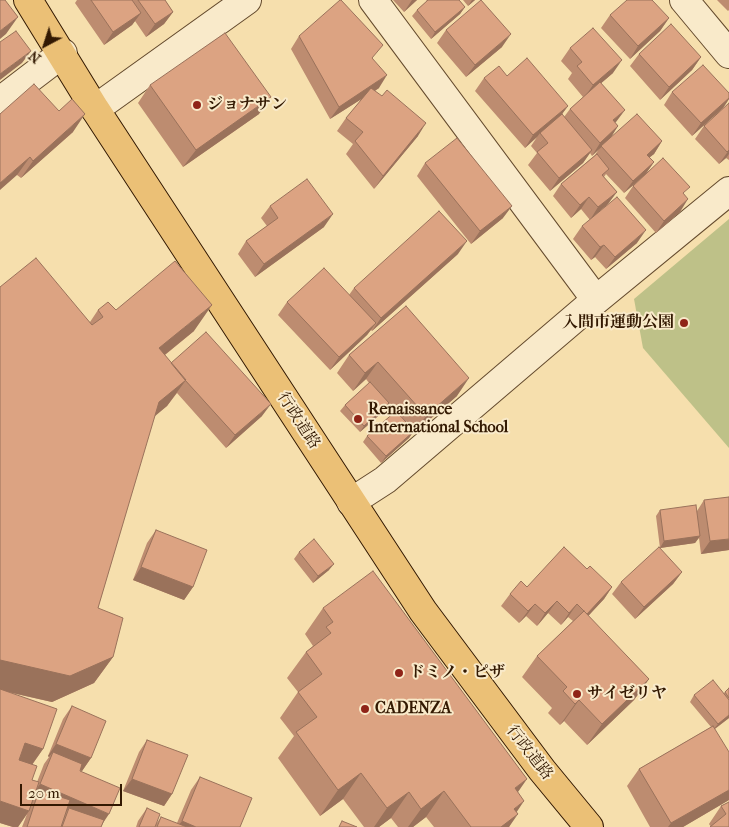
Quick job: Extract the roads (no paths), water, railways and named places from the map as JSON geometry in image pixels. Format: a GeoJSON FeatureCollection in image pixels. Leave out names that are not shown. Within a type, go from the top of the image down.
{"type":"FeatureCollection","features":[{"type":"Feature","properties":{"kind":"highway","name":"行政道路"},"geometry":{"type":"LineString","coordinates":[[28,0],[95,109],[423,611],[484,695],[589,827]]}},
{"type":"Feature","properties":{"kind":"street"},"geometry":{"type":"LineString","coordinates":[[95,109],[247,0]]}},
{"type":"Feature","properties":{"kind":"street"},"geometry":{"type":"LineString","coordinates":[[372,0],[596,300]]}},
{"type":"Feature","properties":{"kind":"street"},"geometry":{"type":"LineString","coordinates":[[684,0],[729,54]]}},
{"type":"Feature","properties":{"kind":"street"},"geometry":{"type":"LineString","coordinates":[[0,101],[62,53]]}},
{"type":"Feature","properties":{"kind":"street"},"geometry":{"type":"LineString","coordinates":[[350,502],[385,480],[596,300],[729,191]]}},
{"type":"Feature","properties":{"kind":"place","name":"ジョナサン"},"geometry":{"type":"Point","coordinates":[197,105]}},
{"type":"Feature","properties":{"kind":"place","name":"入間市運動公園"},"geometry":{"type":"Point","coordinates":[684,323]}},
{"type":"Feature","properties":{"kind":"place","name":"Renaissance International School"},"geometry":{"type":"Point","coordinates":[358,419]}},
{"type":"Feature","properties":{"kind":"place","name":"ドミノ・ピザ"},"geometry":{"type":"Point","coordinates":[399,673]}},
{"type":"Feature","properties":{"kind":"place","name":"サイゼリヤ"},"geometry":{"type":"Point","coordinates":[577,694]}},
{"type":"Feature","properties":{"kind":"place","name":"CADENZA"},"geometry":{"type":"Point","coordinates":[365,709]}}]}
